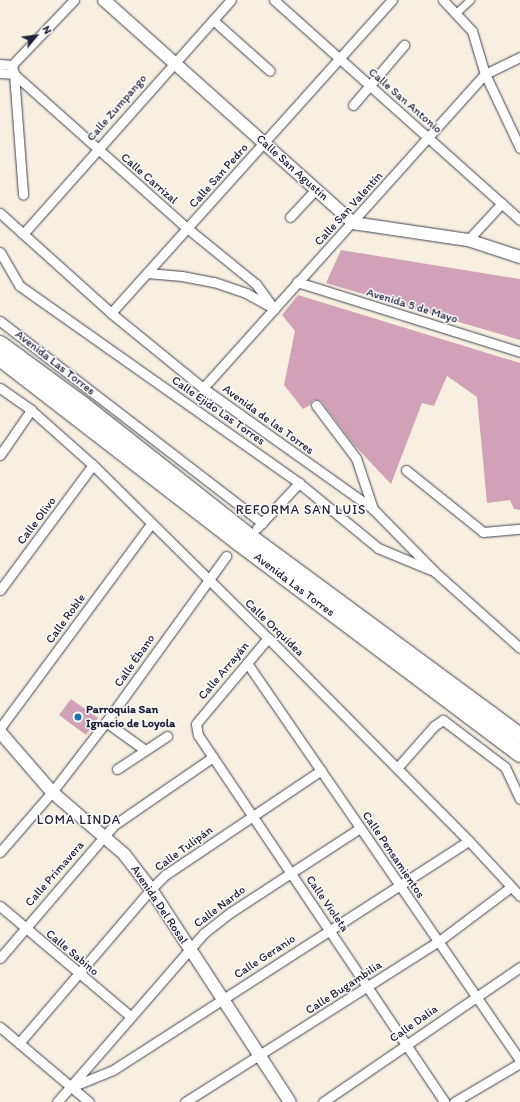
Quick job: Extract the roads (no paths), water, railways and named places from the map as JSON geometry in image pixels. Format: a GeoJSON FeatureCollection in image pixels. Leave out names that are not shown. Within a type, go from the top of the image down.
{"type":"FeatureCollection","features":[{"type":"Feature","properties":{"kind":"highway"},"geometry":{"type":"LineString","coordinates":[[0,333],[58,377],[77,408]]}},
{"type":"Feature","properties":{"kind":"highway"},"geometry":{"type":"LineString","coordinates":[[0,344],[35,376],[77,408]]}},
{"type":"Feature","properties":{"kind":"highway"},"geometry":{"type":"LineString","coordinates":[[0,358],[35,376]]}},
{"type":"Feature","properties":{"kind":"highway"},"geometry":{"type":"LineString","coordinates":[[0,365],[48,401],[77,408]]}},
{"type":"Feature","properties":{"kind":"highway","name":"Avenida Las Torres"},"geometry":{"type":"LineString","coordinates":[[77,408],[520,736]]}},
{"type":"Feature","properties":{"kind":"highway","name":"Avenida Las Torres"},"geometry":{"type":"LineString","coordinates":[[77,408],[238,542],[520,754]]}},
{"type":"Feature","properties":{"kind":"street"},"geometry":{"type":"LineString","coordinates":[[0,73],[13,70],[74,0]]}},
{"type":"Feature","properties":{"kind":"street","name":"Calle San Agustín"},"geometry":{"type":"LineString","coordinates":[[104,0],[353,223]]}},
{"type":"Feature","properties":{"kind":"street","name":"Calle Zumpango"},"geometry":{"type":"LineString","coordinates":[[23,234],[173,63],[231,0]]}},
{"type":"Feature","properties":{"kind":"street","name":"Calle San Antonio"},"geometry":{"type":"LineString","coordinates":[[274,0],[338,59],[520,220]]}},
{"type":"Feature","properties":{"kind":"street"},"geometry":{"type":"LineString","coordinates":[[443,0],[457,12],[472,31],[485,74],[520,148]]}},
{"type":"Feature","properties":{"kind":"street"},"geometry":{"type":"LineString","coordinates":[[457,12],[470,0]]}},
{"type":"Feature","properties":{"kind":"street","name":"Calle San Pedro"},"geometry":{"type":"LineString","coordinates":[[111,313],[264,143],[388,1]]}},
{"type":"Feature","properties":{"kind":"street"},"geometry":{"type":"LineString","coordinates":[[213,20],[270,71]]}},
{"type":"Feature","properties":{"kind":"street"},"geometry":{"type":"LineString","coordinates":[[353,105],[404,45]]}},
{"type":"Feature","properties":{"kind":"street","name":"Calle San Valentín"},"geometry":{"type":"LineString","coordinates":[[202,388],[353,223],[485,74],[520,57]]}},
{"type":"Feature","properties":{"kind":"street"},"geometry":{"type":"LineString","coordinates":[[0,64],[13,70]]}},
{"type":"Feature","properties":{"kind":"street"},"geometry":{"type":"LineString","coordinates":[[13,70],[23,195]]}},
{"type":"Feature","properties":{"kind":"street","name":"Calle Carrizal"},"geometry":{"type":"LineString","coordinates":[[13,70],[98,149],[188,228],[256,284],[274,309]]}},
{"type":"Feature","properties":{"kind":"street"},"geometry":{"type":"LineString","coordinates":[[511,129],[520,126]]}},
{"type":"Feature","properties":{"kind":"street"},"geometry":{"type":"LineString","coordinates":[[290,217],[316,189]]}},
{"type":"Feature","properties":{"kind":"street"},"geometry":{"type":"LineString","coordinates":[[468,240],[502,203]]}},
{"type":"Feature","properties":{"kind":"street","name":"Avenida de las Torres"},"geometry":{"type":"LineString","coordinates":[[0,213],[111,313],[202,388],[373,509],[435,572],[520,648]]}},
{"type":"Feature","properties":{"kind":"street"},"geometry":{"type":"LineString","coordinates":[[353,223],[468,240],[520,257]]}},
{"type":"Feature","properties":{"kind":"street","name":"Calle Ejido Las Torres"},"geometry":{"type":"LineString","coordinates":[[0,252],[20,286],[299,482],[378,548],[435,572]]}},
{"type":"Feature","properties":{"kind":"street"},"geometry":{"type":"LineString","coordinates":[[147,273],[182,276],[214,282],[246,293],[274,309]]}},
{"type":"Feature","properties":{"kind":"street","name":"Avenida 5 de Mayo"},"geometry":{"type":"LineString","coordinates":[[298,282],[520,352]]}},
{"type":"Feature","properties":{"kind":"street","name":"Avenida Las Torres"},"geometry":{"type":"LineString","coordinates":[[0,321],[259,525],[299,482]]}},
{"type":"Feature","properties":{"kind":"street","name":"Calle Orquídea"},"geometry":{"type":"LineString","coordinates":[[0,388],[31,410],[93,466],[150,525],[268,638],[469,841],[520,896]]}},
{"type":"Feature","properties":{"kind":"street"},"geometry":{"type":"LineString","coordinates":[[316,405],[356,458],[373,509]]}},
{"type":"Feature","properties":{"kind":"street"},"geometry":{"type":"LineString","coordinates":[[0,454],[31,410]]}},
{"type":"Feature","properties":{"kind":"street","name":"Calle Olivo"},"geometry":{"type":"LineString","coordinates":[[0,590],[93,466]]}},
{"type":"Feature","properties":{"kind":"street"},"geometry":{"type":"LineString","coordinates":[[406,470],[483,532],[520,529]]}},
{"type":"Feature","properties":{"kind":"street","name":"Calle Roble"},"geometry":{"type":"LineString","coordinates":[[0,728],[150,525]]}},
{"type":"Feature","properties":{"kind":"street","name":"Calle Ébano"},"geometry":{"type":"LineString","coordinates":[[0,852],[52,792],[106,722],[226,556]]}},
{"type":"Feature","properties":{"kind":"street","name":"Calle Arrayán"},"geometry":{"type":"LineString","coordinates":[[200,719],[268,638]]}},
{"type":"Feature","properties":{"kind":"street","name":"Calle Pensamientos"},"geometry":{"type":"LineString","coordinates":[[247,663],[321,770],[398,886],[439,941],[477,996],[520,1062]]}},
{"type":"Feature","properties":{"kind":"street","name":"Calle Violeta"},"geometry":{"type":"LineString","coordinates":[[200,719],[196,724],[198,735],[369,986],[445,1102]]}},
{"type":"Feature","properties":{"kind":"street"},"geometry":{"type":"LineString","coordinates":[[397,768],[434,726],[443,720],[505,767],[520,799]]}},
{"type":"Feature","properties":{"kind":"street"},"geometry":{"type":"LineString","coordinates":[[106,722],[145,750]]}},
{"type":"Feature","properties":{"kind":"street","name":"Avenida Del Rosal"},"geometry":{"type":"LineString","coordinates":[[0,732],[52,792],[124,854],[151,889],[188,948],[290,1102]]}},
{"type":"Feature","properties":{"kind":"street"},"geometry":{"type":"LineString","coordinates":[[117,769],[167,736]]}},
{"type":"Feature","properties":{"kind":"street","name":"Calle Primavera"},"geometry":{"type":"LineString","coordinates":[[0,958],[114,824],[213,757]]}},
{"type":"Feature","properties":{"kind":"street","name":"Calle Tulipán"},"geometry":{"type":"LineString","coordinates":[[19,1043],[77,973],[151,889],[174,869],[252,815],[321,770]]}},
{"type":"Feature","properties":{"kind":"street","name":"Calle Nardo"},"geometry":{"type":"LineString","coordinates":[[57,1102],[188,948],[223,917],[290,872],[360,828]]}},
{"type":"Feature","properties":{"kind":"street","name":"Calle Geranio"},"geometry":{"type":"LineString","coordinates":[[71,1086],[113,1070],[469,841]]}},
{"type":"Feature","properties":{"kind":"street","name":"Calle Bugambilia"},"geometry":{"type":"LineString","coordinates":[[185,1102],[260,1056],[439,941],[511,887]]}},
{"type":"Feature","properties":{"kind":"street","name":"Calle Sabino"},"geometry":{"type":"LineString","coordinates":[[0,906],[77,973],[130,1016]]}},
{"type":"Feature","properties":{"kind":"street","name":"Calle Dalia"},"geometry":{"type":"LineString","coordinates":[[323,1102],[520,967]]}},
{"type":"Feature","properties":{"kind":"street"},"geometry":{"type":"LineString","coordinates":[[0,1027],[89,1102]]}},
{"type":"Feature","properties":{"kind":"street"},"geometry":{"type":"LineString","coordinates":[[454,1102],[520,1062]]}},
{"type":"Feature","properties":{"kind":"place","name":"Parroquia San Ignacio de Loyola"},"geometry":{"type":"Point","coordinates":[78,717]}},
{"type":"Feature","properties":{"kind":"district","name":"REFORMA SAN LUIS"},"geometry":{"type":"Point","coordinates":[301,510]}},
{"type":"Feature","properties":{"kind":"district","name":"LOMA LINDA"},"geometry":{"type":"Point","coordinates":[79,820]}}]}
